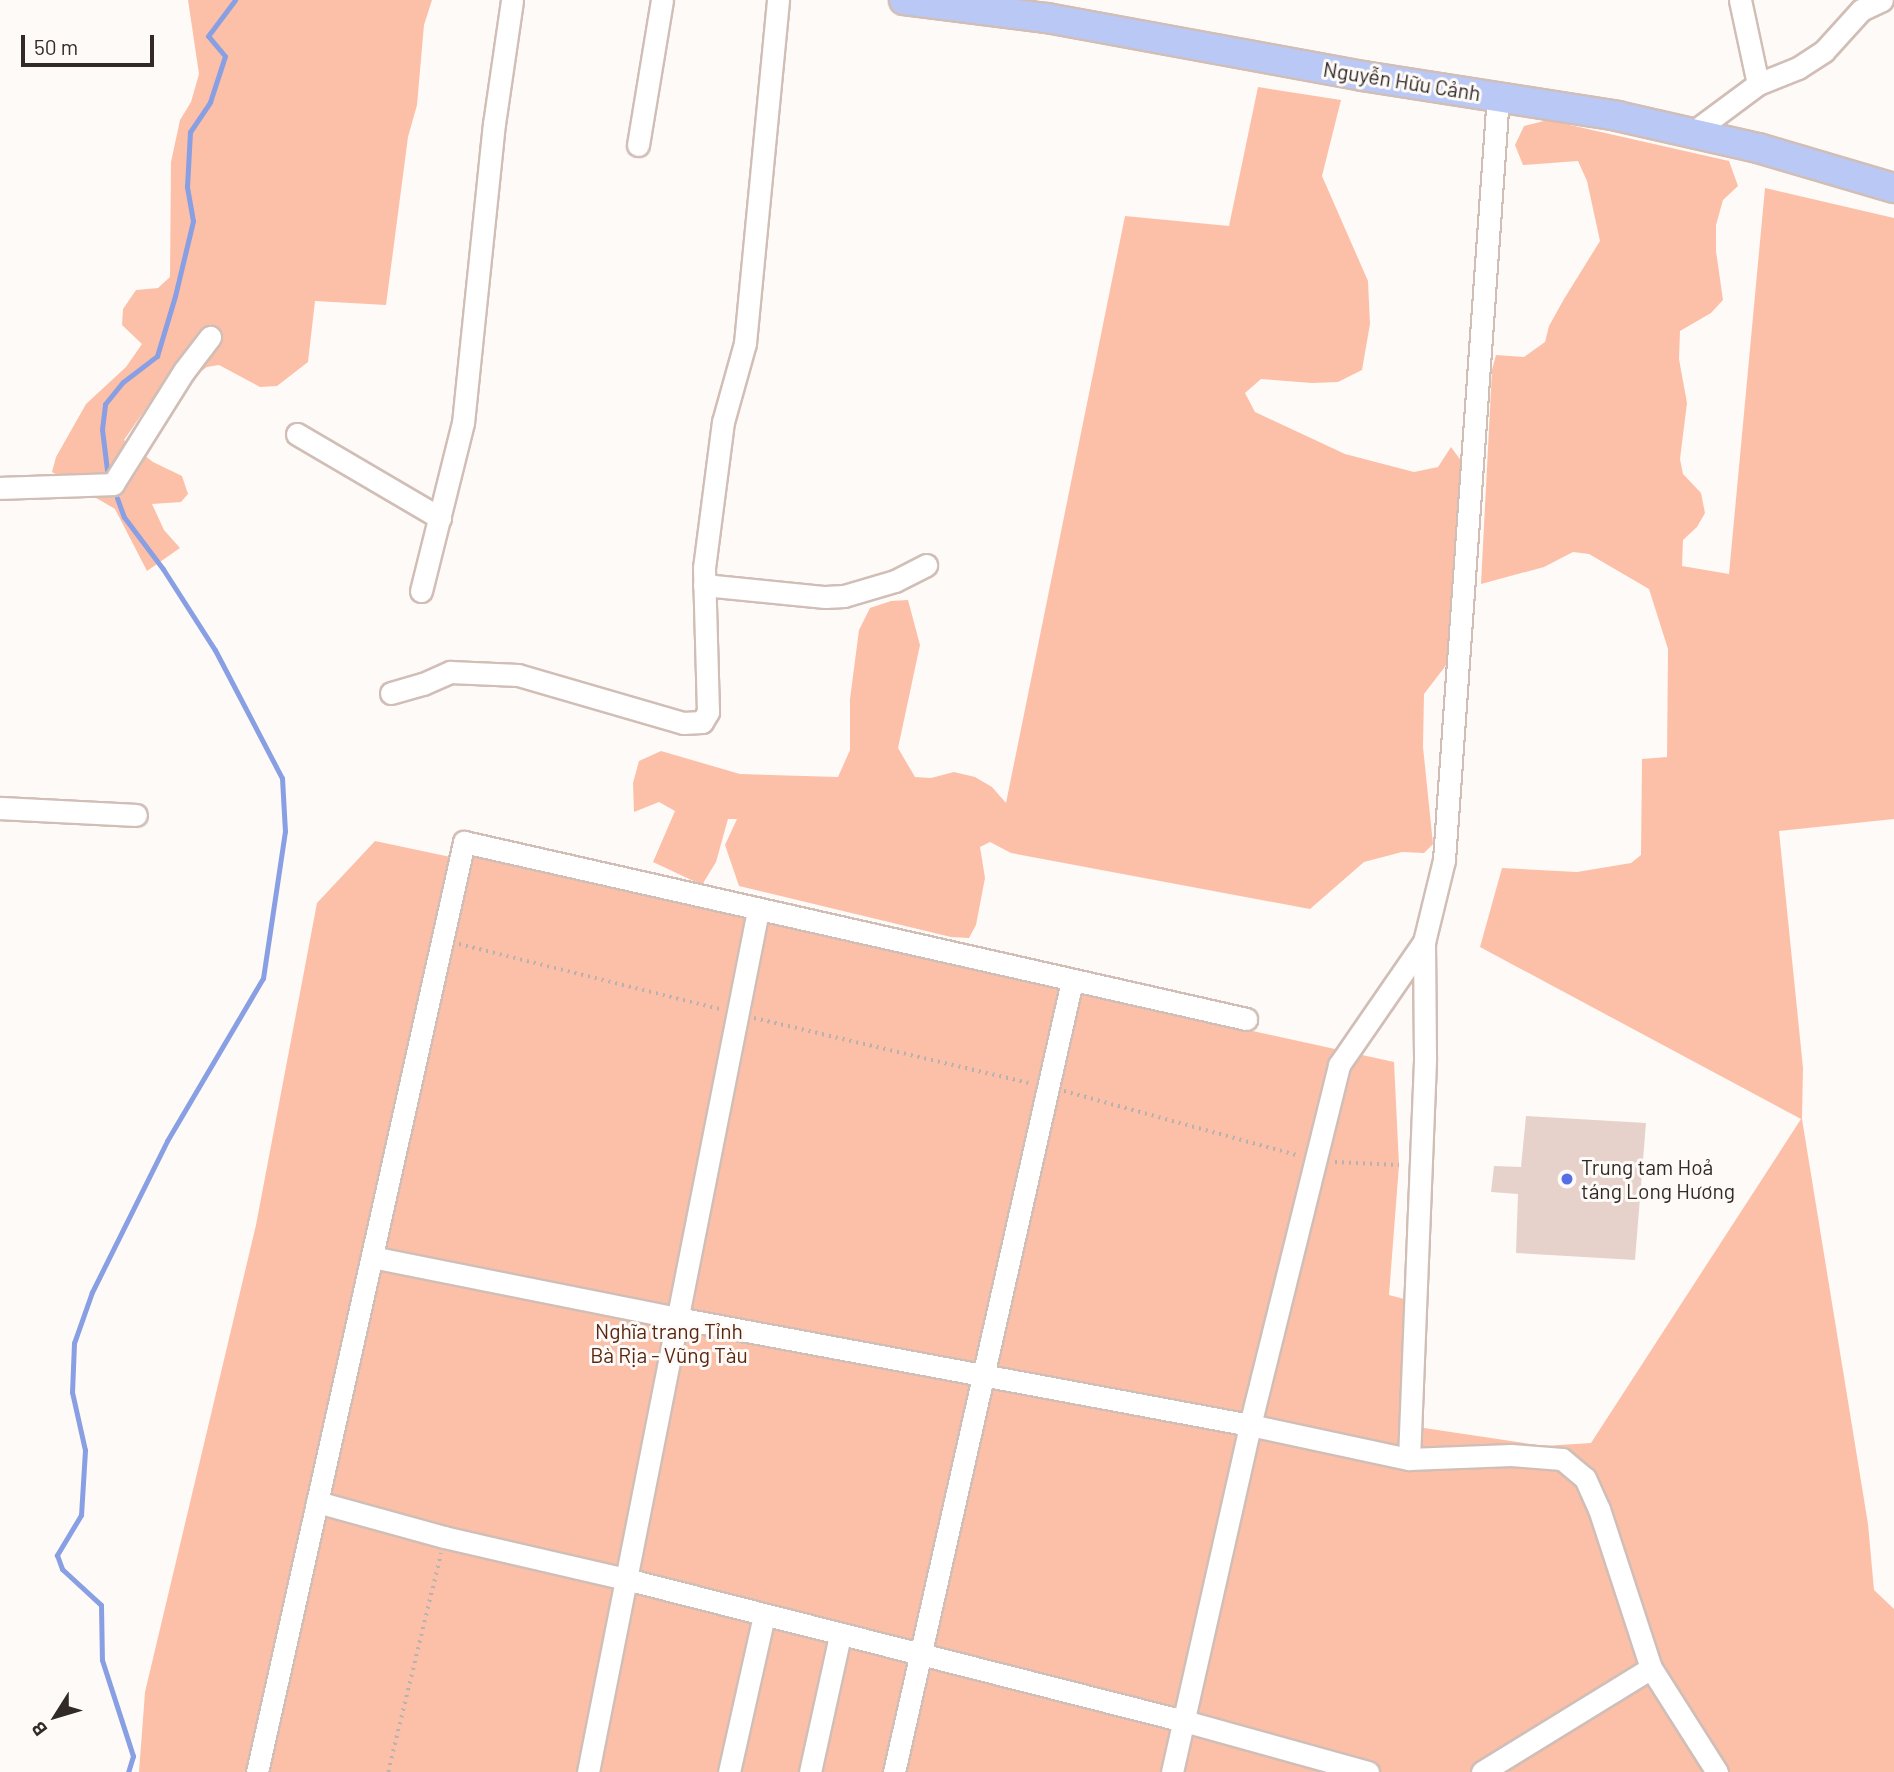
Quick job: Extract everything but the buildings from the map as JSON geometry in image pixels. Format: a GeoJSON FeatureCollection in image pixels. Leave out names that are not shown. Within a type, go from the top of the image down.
{"type":"FeatureCollection","features":[{"type":"Feature","properties":{"kind":"main road","name":"Nguyễn Hữu Cảnh"},"geometry":{"type":"LineString","coordinates":[[904,0],[1005,7],[1047,18],[1363,76],[1617,116],[1758,148],[1894,188]]}},
{"type":"Feature","properties":{"kind":"street"},"geometry":{"type":"LineString","coordinates":[[421,591],[463,423],[494,124],[512,0]]}},
{"type":"Feature","properties":{"kind":"street"},"geometry":{"type":"LineString","coordinates":[[638,145],[662,0]]}},
{"type":"Feature","properties":{"kind":"street"},"geometry":{"type":"LineString","coordinates":[[391,693],[423,684],[450,672],[518,675],[683,723],[702,722],[708,712],[704,585],[723,422],[745,343],[778,0]]}},
{"type":"Feature","properties":{"kind":"street"},"geometry":{"type":"LineString","coordinates":[[1740,0],[1758,84]]}},
{"type":"Feature","properties":{"kind":"street"},"geometry":{"type":"LineString","coordinates":[[1692,133],[1758,84],[1798,68],[1815,57],[1861,10],[1882,0]]}},
{"type":"Feature","properties":{"kind":"street"},"geometry":{"type":"LineString","coordinates":[[1409,1459],[1425,1057],[1424,942],[1444,860],[1498,96]]}},
{"type":"Feature","properties":{"kind":"street"},"geometry":{"type":"LineString","coordinates":[[0,488],[113,484],[184,371],[210,337]]}},
{"type":"Feature","properties":{"kind":"street"},"geometry":{"type":"LineString","coordinates":[[297,434],[440,518]]}},
{"type":"Feature","properties":{"kind":"street"},"geometry":{"type":"LineString","coordinates":[[704,585],[825,597],[844,596],[895,581],[926,565]]}},
{"type":"Feature","properties":{"kind":"street"},"geometry":{"type":"LineString","coordinates":[[0,808],[136,815]]}},
{"type":"Feature","properties":{"kind":"street"},"geometry":{"type":"LineString","coordinates":[[258,1772],[464,842],[1246,1019]]}},
{"type":"Feature","properties":{"kind":"street"},"geometry":{"type":"LineString","coordinates":[[588,1772],[758,910]]}},
{"type":"Feature","properties":{"kind":"street"},"geometry":{"type":"LineString","coordinates":[[1172,1772],[1250,1425],[1339,1065],[1424,942]]}},
{"type":"Feature","properties":{"kind":"street"},"geometry":{"type":"LineString","coordinates":[[894,1772],[1072,981]]}},
{"type":"Feature","properties":{"kind":"street"},"geometry":{"type":"LineString","coordinates":[[372,1257],[984,1377],[1250,1425],[1409,1459],[1511,1455],[1562,1459],[1575,1467],[1585,1478],[1599,1509],[1651,1668],[1717,1772]]}},
{"type":"Feature","properties":{"kind":"street"},"geometry":{"type":"LineString","coordinates":[[317,1502],[444,1537],[626,1579],[1184,1721],[1368,1772]]}},
{"type":"Feature","properties":{"kind":"street"},"geometry":{"type":"LineString","coordinates":[[729,1772],[764,1615]]}},
{"type":"Feature","properties":{"kind":"street"},"geometry":{"type":"LineString","coordinates":[[810,1772],[840,1635]]}},
{"type":"Feature","properties":{"kind":"street"},"geometry":{"type":"LineString","coordinates":[[1482,1772],[1651,1668]]}},
{"type":"Feature","properties":{"kind":"path"},"geometry":{"type":"LineString","coordinates":[[442,940],[737,1014],[1048,1087],[1316,1161],[1399,1165]]}},
{"type":"Feature","properties":{"kind":"path"},"geometry":{"type":"LineString","coordinates":[[388,1772],[444,1537]]}},
{"type":"Feature","properties":{"kind":"green space"},"geometry":{"type":"Polygon","coordinates":[[[188,0],[432,0],[424,25],[417,105],[408,137],[386,305],[315,301],[308,362],[277,386],[260,387],[219,365],[207,367],[193,377],[177,369],[171,372],[124,440],[153,462],[182,476],[188,494],[181,502],[152,504],[164,530],[180,548],[147,571],[115,509],[52,472],[56,457],[86,404],[126,367],[142,344],[122,325],[123,309],[136,290],[158,288],[170,277],[171,162],[180,120],[191,102],[199,74],[188,0]]]}},
{"type":"Feature","properties":{"kind":"green space"},"geometry":{"type":"Polygon","coordinates":[[[1258,87],[1341,100],[1322,176],[1368,281],[1370,324],[1362,370],[1338,382],[1261,379],[1245,393],[1255,412],[1345,454],[1414,472],[1438,467],[1451,447],[1462,462],[1447,664],[1424,694],[1423,747],[1433,844],[1424,853],[1402,852],[1364,862],[1310,909],[1011,853],[990,842],[980,847],[985,878],[976,925],[969,938],[951,937],[739,886],[725,845],[737,819],[728,819],[716,862],[702,885],[653,862],[675,811],[659,802],[634,812],[633,783],[639,761],[661,751],[740,774],[838,777],[850,750],[850,699],[859,630],[870,608],[891,601],[908,600],[920,645],[898,748],[915,777],[931,778],[954,772],[975,777],[992,787],[1006,803],[1125,216],[1229,226],[1258,87]]]}},
{"type":"Feature","properties":{"kind":"green space","name":"Nghĩa trang Tỉnh Bà Rịa - Vũng Tàu"},"geometry":{"type":"Polygon","coordinates":[[[1548,120],[1729,161],[1738,186],[1723,200],[1716,225],[1716,251],[1723,300],[1711,313],[1680,331],[1679,359],[1687,403],[1680,459],[1683,474],[1701,493],[1705,513],[1697,527],[1683,540],[1682,566],[1729,574],[1765,188],[1894,218],[1894,819],[1779,831],[1803,1068],[1802,1119],[1868,1524],[1874,1590],[1894,1609],[1894,1772],[139,1772],[145,1692],[256,1225],[317,903],[375,841],[460,859],[464,842],[969,969],[1394,1062],[1399,1165],[1389,1295],[1412,1301],[1404,1425],[1544,1446],[1591,1443],[1801,1119],[1480,947],[1502,868],[1577,872],[1631,863],[1641,855],[1642,759],[1667,757],[1668,649],[1649,589],[1589,554],[1573,552],[1544,567],[1481,584],[1492,370],[1496,355],[1524,357],[1545,342],[1549,326],[1600,241],[1587,181],[1578,161],[1523,165],[1515,145],[1524,126],[1548,120]]]}},
{"type":"Feature","properties":{"kind":"waterway"},"geometry":{"type":"LineString","coordinates":[[107,470],[102,429],[105,404],[123,382],[157,356],[175,296],[193,221],[187,187],[190,132],[210,102],[225,56],[208,36],[235,0]]}},
{"type":"Feature","properties":{"kind":"waterway"},"geometry":{"type":"LineString","coordinates":[[117,498],[124,517],[163,569],[215,650],[282,778],[285,831],[263,978],[167,1141],[92,1292],[74,1343],[72,1392],[85,1450],[81,1515],[57,1555],[62,1569],[101,1605],[102,1660],[133,1756],[128,1772]]}},
{"type":"Feature","properties":{"kind":"place","name":"Trung tam Hoả táng Long Hương"},"geometry":{"type":"Point","coordinates":[1567,1179]}}]}
